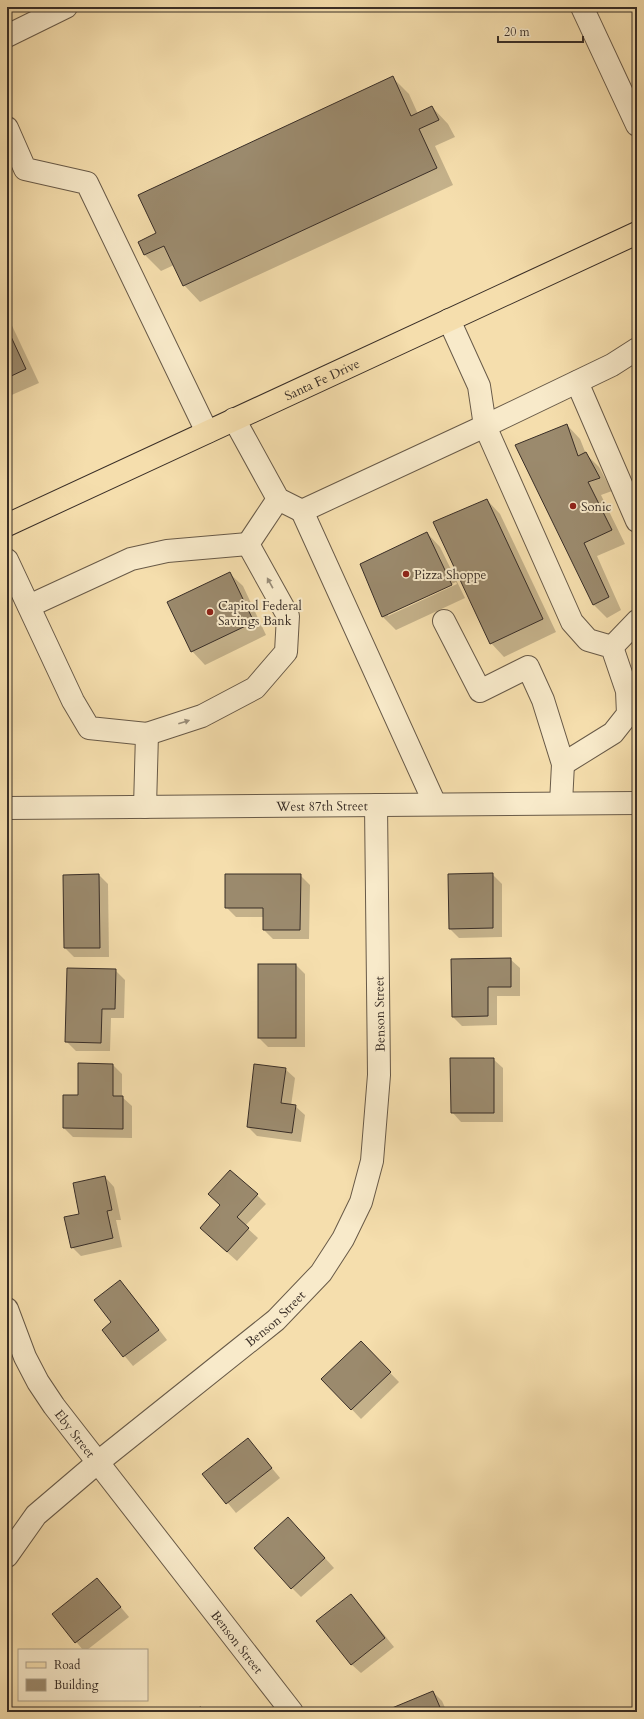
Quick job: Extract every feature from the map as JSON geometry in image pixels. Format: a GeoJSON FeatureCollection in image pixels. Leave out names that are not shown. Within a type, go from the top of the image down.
{"type":"FeatureCollection","features":[{"type":"Feature","properties":{"kind":"main road","name":"Santa Fe Drive"},"geometry":{"type":"LineString","coordinates":[[7,525],[637,233]]}},
{"type":"Feature","properties":{"kind":"street"},"geometry":{"type":"LineString","coordinates":[[7,36],[66,7]]}},
{"type":"Feature","properties":{"kind":"street"},"geometry":{"type":"LineString","coordinates":[[582,7],[637,124]]}},
{"type":"Feature","properties":{"kind":"street"},"geometry":{"type":"LineString","coordinates":[[7,128],[24,169],[87,183],[206,432]]}},
{"type":"Feature","properties":{"kind":"street"},"geometry":{"type":"LineString","coordinates":[[449,320],[479,386],[485,426],[572,622],[588,640],[612,647]]}},
{"type":"Feature","properties":{"kind":"street"},"geometry":{"type":"LineString","coordinates":[[302,511],[577,382],[612,365],[637,349]]}},
{"type":"Feature","properties":{"kind":"street"},"geometry":{"type":"LineString","coordinates":[[577,382],[637,521]]}},
{"type":"Feature","properties":{"kind":"street"},"geometry":{"type":"LineString","coordinates":[[234,419],[278,499],[302,511],[435,804]]}},
{"type":"Feature","properties":{"kind":"street"},"geometry":{"type":"LineString","coordinates":[[248,544],[278,499]]}},
{"type":"Feature","properties":{"kind":"street"},"geometry":{"type":"LineString","coordinates":[[29,606],[131,560],[167,552],[248,544]]}},
{"type":"Feature","properties":{"kind":"street"},"geometry":{"type":"LineString","coordinates":[[7,560],[73,701],[89,728],[147,734],[202,716],[255,688],[286,652],[288,616],[248,544]]}},
{"type":"Feature","properties":{"kind":"street"},"geometry":{"type":"LineString","coordinates":[[444,621],[480,691],[528,667],[543,700],[563,764],[561,803]]}},
{"type":"Feature","properties":{"kind":"street"},"geometry":{"type":"LineString","coordinates":[[612,647],[637,621]]}},
{"type":"Feature","properties":{"kind":"street"},"geometry":{"type":"LineString","coordinates":[[563,764],[613,733],[628,714],[627,691],[612,647]]}},
{"type":"Feature","properties":{"kind":"street"},"geometry":{"type":"LineString","coordinates":[[144,807],[147,734]]}},
{"type":"Feature","properties":{"kind":"street","name":"West 87th Street"},"geometry":{"type":"LineString","coordinates":[[7,808],[637,803]]}},
{"type":"Feature","properties":{"kind":"street","name":"Benson Street"},"geometry":{"type":"LineString","coordinates":[[292,1712],[97,1463],[276,1320],[321,1273],[343,1239],[361,1202],[372,1161],[379,1075],[376,805]]}},
{"type":"Feature","properties":{"kind":"street","name":"Eby Street"},"geometry":{"type":"LineString","coordinates":[[7,1309],[25,1357],[38,1382],[97,1463],[36,1515],[7,1556]]}},
{"type":"Feature","properties":{"kind":"building"},"geometry":{"type":"Polygon","coordinates":[[[393,76],[411,116],[432,106],[439,120],[419,129],[437,168],[183,286],[164,246],[144,255],[138,242],[156,233],[138,195],[393,76]]]}},
{"type":"Feature","properties":{"kind":"building"},"geometry":{"type":"Polygon","coordinates":[[[7,328],[26,369],[7,378],[7,328]]]}},
{"type":"Feature","properties":{"kind":"building","name":"Sonic"},"geometry":{"type":"Polygon","coordinates":[[[567,424],[578,456],[586,452],[600,478],[588,482],[612,530],[584,543],[609,597],[593,605],[515,445],[567,424]]]}},
{"type":"Feature","properties":{"kind":"building"},"geometry":{"type":"Polygon","coordinates":[[[487,499],[543,619],[490,644],[433,522],[487,499]]]}},
{"type":"Feature","properties":{"kind":"building","name":"Pizza Shoppe"},"geometry":{"type":"Polygon","coordinates":[[[427,532],[452,585],[382,617],[360,564],[427,532]]]}},
{"type":"Feature","properties":{"kind":"building","name":"Capitol Federal Savings Bank"},"geometry":{"type":"Polygon","coordinates":[[[230,572],[254,622],[191,652],[167,602],[230,572]]]}},
{"type":"Feature","properties":{"kind":"building"},"geometry":{"type":"Polygon","coordinates":[[[493,873],[493,928],[449,929],[448,874],[493,873]]]}},
{"type":"Feature","properties":{"kind":"building"},"geometry":{"type":"Polygon","coordinates":[[[99,874],[100,948],[64,948],[63,875],[99,874]]]}},
{"type":"Feature","properties":{"kind":"building"},"geometry":{"type":"Polygon","coordinates":[[[225,874],[301,874],[300,930],[263,930],[263,908],[225,908],[225,874]]]}},
{"type":"Feature","properties":{"kind":"building"},"geometry":{"type":"Polygon","coordinates":[[[511,958],[511,987],[488,987],[488,1016],[452,1017],[451,959],[511,958]]]}},
{"type":"Feature","properties":{"kind":"building"},"geometry":{"type":"Polygon","coordinates":[[[258,964],[296,964],[296,1038],[258,1038],[258,964]]]}},
{"type":"Feature","properties":{"kind":"building"},"geometry":{"type":"Polygon","coordinates":[[[67,968],[116,969],[115,1009],[102,1009],[101,1043],[65,1042],[67,968]]]}},
{"type":"Feature","properties":{"kind":"building"},"geometry":{"type":"Polygon","coordinates":[[[450,1058],[494,1058],[494,1113],[451,1113],[450,1058]]]}},
{"type":"Feature","properties":{"kind":"building"},"geometry":{"type":"Polygon","coordinates":[[[78,1063],[113,1064],[113,1096],[123,1096],[123,1129],[63,1128],[63,1095],[78,1095],[78,1063]]]}},
{"type":"Feature","properties":{"kind":"building"},"geometry":{"type":"Polygon","coordinates":[[[254,1064],[286,1068],[281,1103],[296,1105],[292,1133],[247,1127],[254,1064]]]}},
{"type":"Feature","properties":{"kind":"building"},"geometry":{"type":"Polygon","coordinates":[[[230,1170],[258,1194],[237,1217],[249,1228],[227,1252],[200,1228],[220,1205],[208,1194],[230,1170]]]}},
{"type":"Feature","properties":{"kind":"building"},"geometry":{"type":"Polygon","coordinates":[[[105,1176],[112,1210],[107,1211],[113,1238],[71,1248],[64,1217],[79,1214],[73,1183],[105,1176]]]}},
{"type":"Feature","properties":{"kind":"building"},"geometry":{"type":"Polygon","coordinates":[[[120,1280],[159,1330],[123,1357],[102,1330],[111,1322],[94,1300],[120,1280]]]}},
{"type":"Feature","properties":{"kind":"building"},"geometry":{"type":"Polygon","coordinates":[[[361,1341],[391,1372],[351,1410],[321,1379],[361,1341]]]}},
{"type":"Feature","properties":{"kind":"building"},"geometry":{"type":"Polygon","coordinates":[[[248,1438],[272,1468],[226,1504],[202,1474],[248,1438]]]}},
{"type":"Feature","properties":{"kind":"building"},"geometry":{"type":"Polygon","coordinates":[[[288,1517],[325,1558],[291,1589],[254,1548],[288,1517]]]}},
{"type":"Feature","properties":{"kind":"building"},"geometry":{"type":"Polygon","coordinates":[[[97,1578],[121,1607],[75,1643],[52,1614],[97,1578]]]}},
{"type":"Feature","properties":{"kind":"building"},"geometry":{"type":"Polygon","coordinates":[[[351,1594],[385,1638],[351,1665],[316,1621],[351,1594]]]}},
{"type":"Feature","properties":{"kind":"building"},"geometry":{"type":"Polygon","coordinates":[[[433,1691],[442,1712],[394,1712],[392,1708],[433,1691]]]}},
{"type":"Feature","properties":{"kind":"building"},"geometry":{"type":"Polygon","coordinates":[[[201,1707],[202,1712],[180,1712],[201,1707]]]}},
{"type":"Feature","properties":{"kind":"place","name":"Sonic"},"geometry":{"type":"Point","coordinates":[573,506]}},
{"type":"Feature","properties":{"kind":"place","name":"Pizza Shoppe"},"geometry":{"type":"Point","coordinates":[406,574]}},
{"type":"Feature","properties":{"kind":"place","name":"Capitol Federal Savings Bank"},"geometry":{"type":"Point","coordinates":[210,612]}}]}
